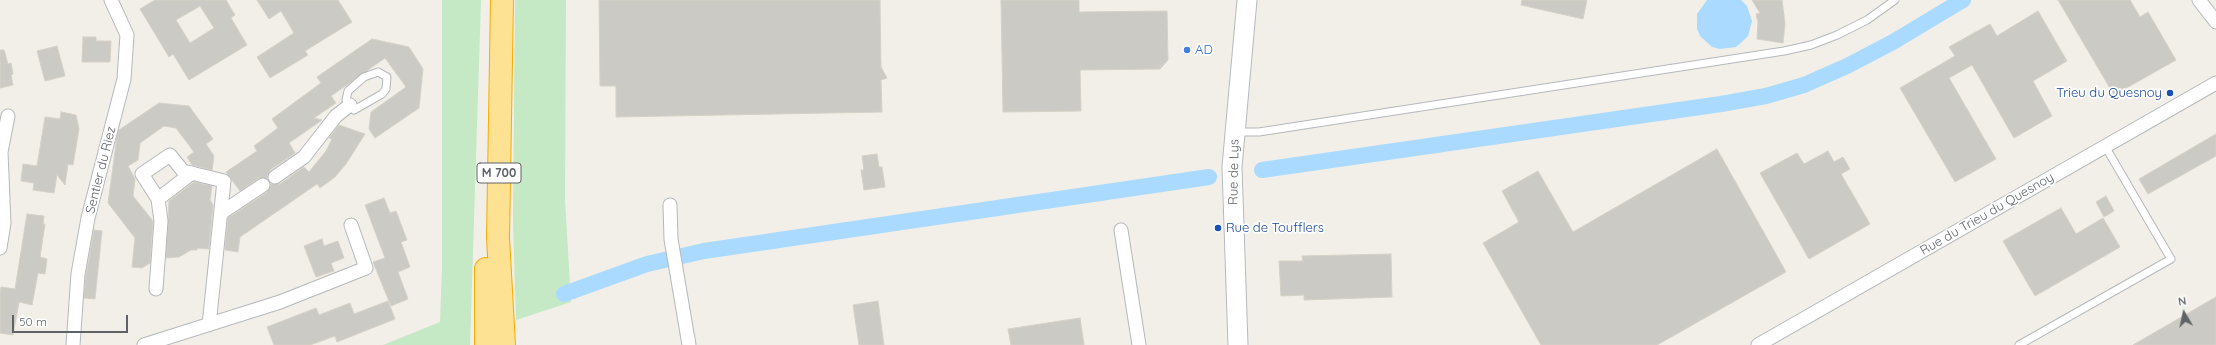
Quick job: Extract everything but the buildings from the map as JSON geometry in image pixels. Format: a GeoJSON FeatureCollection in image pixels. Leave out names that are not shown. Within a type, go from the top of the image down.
{"type":"FeatureCollection","features":[{"type":"Feature","properties":{"kind":"highway","name":"M 700"},"geometry":{"type":"LineString","coordinates":[[486,345],[492,0]]}},
{"type":"Feature","properties":{"kind":"highway","name":"M 700"},"geometry":{"type":"LineString","coordinates":[[502,0],[498,238],[504,345]]}},
{"type":"Feature","properties":{"kind":"street","name":"Sentier du Riez"},"geometry":{"type":"LineString","coordinates":[[73,345],[78,274],[88,218],[124,79],[127,35],[111,0]]}},
{"type":"Feature","properties":{"kind":"street","name":"Rue de Lys"},"geometry":{"type":"LineString","coordinates":[[1238,345],[1232,190],[1234,132],[1247,0]]}},
{"type":"Feature","properties":{"kind":"street"},"geometry":{"type":"LineString","coordinates":[[2199,0],[2216,22]]}},
{"type":"Feature","properties":{"kind":"street","name":"Rue du Trieu du Quesnoy"},"geometry":{"type":"LineString","coordinates":[[1758,345],[2216,83]]}},
{"type":"Feature","properties":{"kind":"street"},"geometry":{"type":"LineString","coordinates":[[274,177],[304,156],[336,116],[350,105]]}},
{"type":"Feature","properties":{"kind":"street"},"geometry":{"type":"LineString","coordinates":[[0,248],[4,223],[1,152],[8,116]]}},
{"type":"Feature","properties":{"kind":"street"},"geometry":{"type":"LineString","coordinates":[[156,288],[161,220],[158,199],[142,174],[170,155],[184,171],[224,181],[209,325]]}},
{"type":"Feature","properties":{"kind":"street"},"geometry":{"type":"LineString","coordinates":[[158,199],[192,173]]}},
{"type":"Feature","properties":{"kind":"street"},"geometry":{"type":"LineString","coordinates":[[221,212],[263,186]]}},
{"type":"Feature","properties":{"kind":"street"},"geometry":{"type":"LineString","coordinates":[[670,205],[671,239],[689,345]]}},
{"type":"Feature","properties":{"kind":"street"},"geometry":{"type":"LineString","coordinates":[[144,345],[280,302],[366,268],[351,225]]}},
{"type":"Feature","properties":{"kind":"street"},"geometry":{"type":"LineString","coordinates":[[1121,230],[1139,345]]}},
{"type":"Feature","properties":{"kind":"lane"},"geometry":{"type":"LineString","coordinates":[[1234,132],[1259,132],[1784,51],[1811,45],[1837,35],[1867,20],[1895,0]]}},
{"type":"Feature","properties":{"kind":"lane"},"geometry":{"type":"LineString","coordinates":[[378,72],[387,77],[386,89],[382,94],[354,110],[350,105],[345,96],[356,84],[372,73],[378,72]]}},
{"type":"Feature","properties":{"kind":"lane"},"geometry":{"type":"LineString","coordinates":[[2018,345],[2171,260],[2105,146]]}},
{"type":"Feature","properties":{"kind":"green space"},"geometry":{"type":"Polygon","coordinates":[[[442,0],[481,0],[470,345],[383,345],[440,322],[442,268],[442,0]]]}},
{"type":"Feature","properties":{"kind":"green space"},"geometry":{"type":"Polygon","coordinates":[[[515,0],[566,0],[565,200],[571,302],[516,320],[513,221],[515,0]]]}},
{"type":"Feature","properties":{"kind":"water"},"geometry":{"type":"Polygon","coordinates":[[[1707,0],[1741,0],[1747,6],[1752,21],[1748,36],[1736,47],[1720,49],[1712,47],[1700,36],[1697,29],[1697,14],[1707,0]]]}},
{"type":"Feature","properties":{"kind":"waterway"},"geometry":{"type":"LineString","coordinates":[[1262,170],[1721,104],[1766,96],[1804,85],[1847,66],[1893,42],[1963,0]]}},
{"type":"Feature","properties":{"kind":"waterway"},"geometry":{"type":"LineString","coordinates":[[564,294],[647,264],[704,251],[1209,177]]}},
{"type":"Feature","properties":{"kind":"place","name":"AD"},"geometry":{"type":"Point","coordinates":[1187,50]}},
{"type":"Feature","properties":{"kind":"place","name":"Trieu du Quesnoy"},"geometry":{"type":"Point","coordinates":[2170,93]}},
{"type":"Feature","properties":{"kind":"place","name":"Rue de Toufflers"},"geometry":{"type":"Point","coordinates":[1218,228]}}]}
